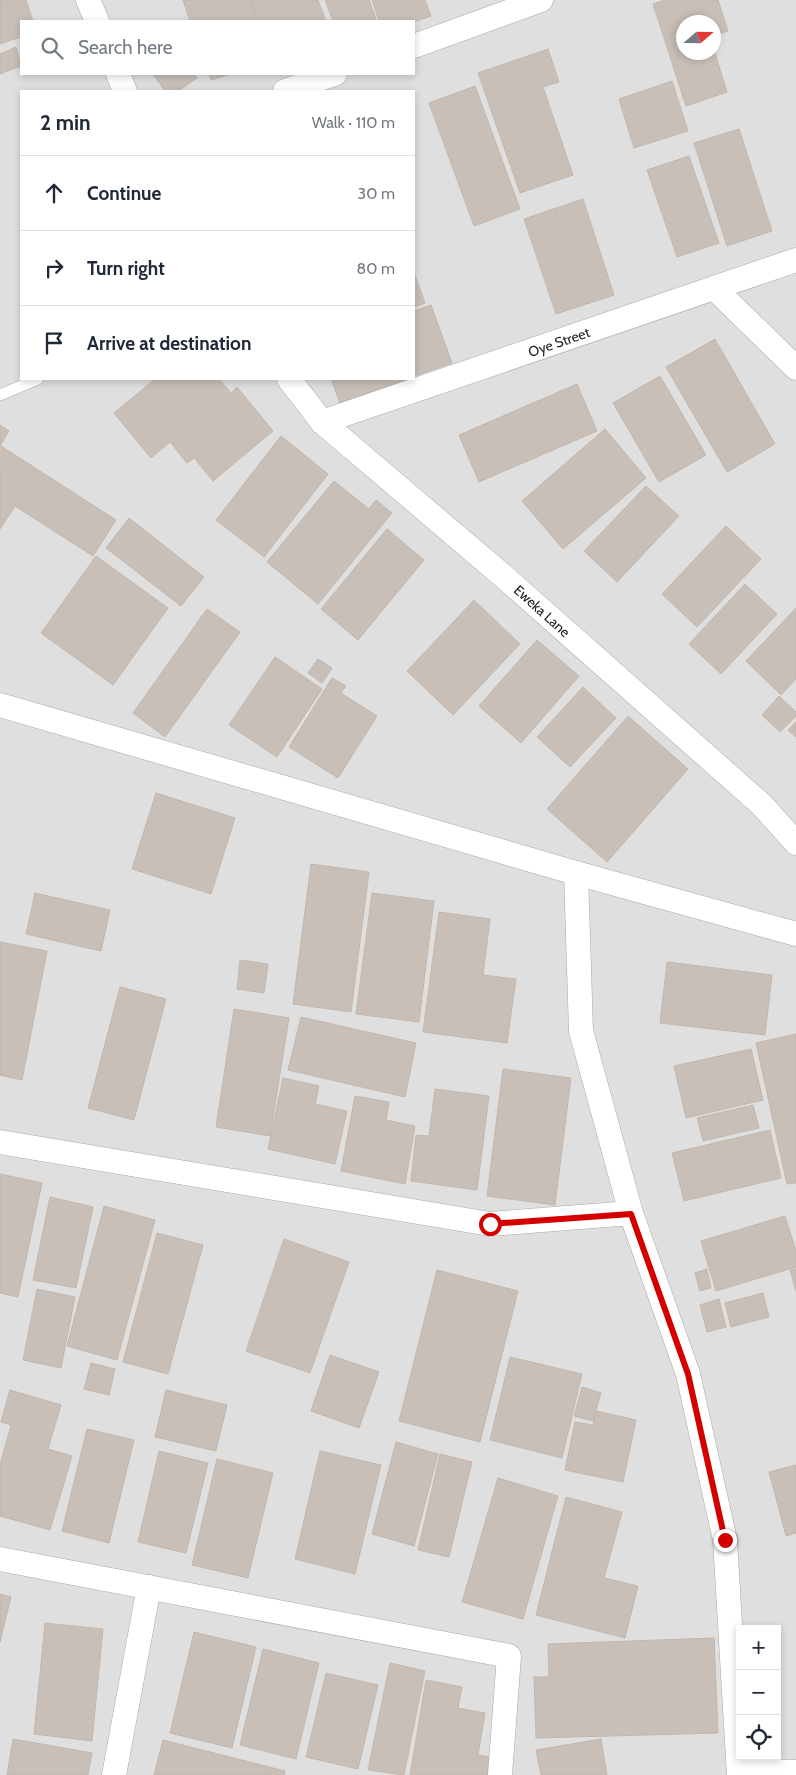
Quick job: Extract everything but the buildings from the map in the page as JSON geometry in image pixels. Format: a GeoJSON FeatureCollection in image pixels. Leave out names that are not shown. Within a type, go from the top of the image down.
{"type":"FeatureCollection","features":[{"type":"Feature","properties":{"kind":"street"},"geometry":{"type":"LineString","coordinates":[[88,0],[97,20]]}},
{"type":"Feature","properties":{"kind":"street"},"geometry":{"type":"LineString","coordinates":[[415,46],[541,0]]}},
{"type":"Feature","properties":{"kind":"street"},"geometry":{"type":"LineString","coordinates":[[118,75],[125,90]]}},
{"type":"Feature","properties":{"kind":"street"},"geometry":{"type":"LineString","coordinates":[[289,90],[332,75]]}},
{"type":"Feature","properties":{"kind":"street","name":"Oye Street"},"geometry":{"type":"LineString","coordinates":[[322,422],[796,260]]}},
{"type":"Feature","properties":{"kind":"street"},"geometry":{"type":"LineString","coordinates":[[714,289],[796,368]]}},
{"type":"Feature","properties":{"kind":"street","name":"Eweka Lane"},"geometry":{"type":"LineString","coordinates":[[289,380],[322,422],[502,575],[762,805],[796,843]]}},
{"type":"Feature","properties":{"kind":"street"},"geometry":{"type":"LineString","coordinates":[[0,705],[576,873],[796,934]]}},
{"type":"Feature","properties":{"kind":"street"},"geometry":{"type":"LineString","coordinates":[[576,873],[581,1030],[631,1214],[688,1374],[725,1540],[739,1773],[796,1772]]}},
{"type":"Feature","properties":{"kind":"street"},"geometry":{"type":"LineString","coordinates":[[0,1142],[490,1224],[631,1214]]}},
{"type":"Feature","properties":{"kind":"street"},"geometry":{"type":"LineString","coordinates":[[0,1559],[509,1656],[500,1775]]}},
{"type":"Feature","properties":{"kind":"street"},"geometry":{"type":"LineString","coordinates":[[114,1775],[149,1587]]}},
{"type":"Feature","properties":{"kind":"lane"},"geometry":{"type":"LineString","coordinates":[[0,395],[36,380]]}},
{"type":"Feature","properties":{"kind":"shaded area"},"geometry":{"type":"Polygon","coordinates":[[[0,0],[796,0],[796,1775],[0,1775],[0,0]]]}},
{"type":"Feature","properties":{"kind":"route"},"geometry":{"type":"LineString","coordinates":[[490,1224],[631,1214],[688,1374],[725,1540]]}}]}
